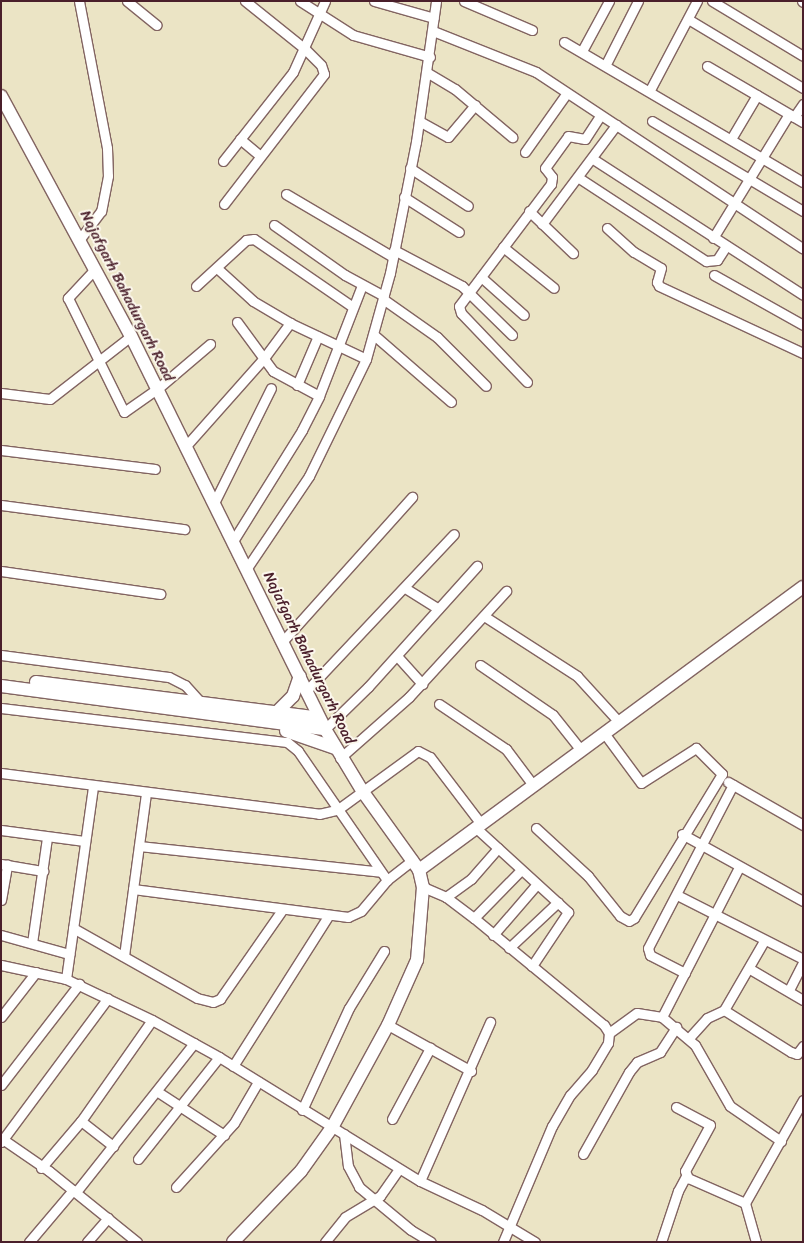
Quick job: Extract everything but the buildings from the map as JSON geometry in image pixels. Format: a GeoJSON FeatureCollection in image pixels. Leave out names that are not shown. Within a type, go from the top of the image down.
{"type":"FeatureCollection","features":[{"type":"Feature","properties":{"kind":"street"},"geometry":{"type":"LineString","coordinates":[[79,1],[107,148],[108,176],[101,211],[80,240]]}},
{"type":"Feature","properties":{"kind":"street"},"geometry":{"type":"LineString","coordinates":[[127,1],[156,25]]}},
{"type":"Feature","properties":{"kind":"street"},"geometry":{"type":"LineString","coordinates":[[224,204],[259,155],[324,74],[321,65],[305,49],[245,1]]}},
{"type":"Feature","properties":{"kind":"street"},"geometry":{"type":"LineString","coordinates":[[300,1],[319,16],[353,35],[430,57]]}},
{"type":"Feature","properties":{"kind":"street"},"geometry":{"type":"LineString","coordinates":[[223,161],[282,88],[305,49],[325,1]]}},
{"type":"Feature","properties":{"kind":"street"},"geometry":{"type":"LineString","coordinates":[[374,1],[434,18]]}},
{"type":"Feature","properties":{"kind":"street"},"geometry":{"type":"LineString","coordinates":[[247,568],[309,476],[366,359],[374,335],[394,253],[428,73],[436,1]]}},
{"type":"Feature","properties":{"kind":"street"},"geometry":{"type":"LineString","coordinates":[[464,1],[532,30]]}},
{"type":"Feature","properties":{"kind":"street"},"geometry":{"type":"LineString","coordinates":[[582,51],[609,1]]}},
{"type":"Feature","properties":{"kind":"street"},"geometry":{"type":"LineString","coordinates":[[606,64],[638,1]]}},
{"type":"Feature","properties":{"kind":"street"},"geometry":{"type":"LineString","coordinates":[[650,90],[697,1]]}},
{"type":"Feature","properties":{"kind":"street"},"geometry":{"type":"LineString","coordinates":[[712,1],[803,56]]}},
{"type":"Feature","properties":{"kind":"street"},"geometry":{"type":"LineString","coordinates":[[688,19],[803,88]]}},
{"type":"Feature","properties":{"kind":"street"},"geometry":{"type":"LineString","coordinates":[[433,31],[526,67],[803,249]]}},
{"type":"Feature","properties":{"kind":"street"},"geometry":{"type":"LineString","coordinates":[[564,42],[606,64],[803,182]]}},
{"type":"Feature","properties":{"kind":"street"},"geometry":{"type":"LineString","coordinates":[[707,66],[803,122]]}},
{"type":"Feature","properties":{"kind":"street"},"geometry":{"type":"LineString","coordinates":[[428,73],[474,105],[512,137]]}},
{"type":"Feature","properties":{"kind":"street"},"geometry":{"type":"LineString","coordinates":[[526,152],[566,94]]}},
{"type":"Feature","properties":{"kind":"street"},"geometry":{"type":"LineString","coordinates":[[731,138],[757,95]]}},
{"type":"Feature","properties":{"kind":"street","name":"Najafgarh Bahadurgarh Road"},"geometry":{"type":"LineString","coordinates":[[1,96],[131,336],[156,390],[247,568],[319,718],[338,753],[363,792],[416,865],[424,887],[417,960],[388,1025],[333,1126],[301,1171],[233,1242]]}},
{"type":"Feature","properties":{"kind":"street"},"geometry":{"type":"LineString","coordinates":[[713,238],[792,115],[803,104]]}},
{"type":"Feature","properties":{"kind":"street"},"geometry":{"type":"LineString","coordinates":[[419,121],[448,137],[474,105]]}},
{"type":"Feature","properties":{"kind":"street"},"geometry":{"type":"LineString","coordinates":[[527,382],[461,313],[460,304],[551,184],[552,177],[545,171],[546,166],[568,136],[585,139],[600,116]]}},
{"type":"Feature","properties":{"kind":"street"},"geometry":{"type":"LineString","coordinates":[[652,121],[803,211]]}},
{"type":"Feature","properties":{"kind":"street"},"geometry":{"type":"LineString","coordinates":[[542,224],[579,178],[616,125]]}},
{"type":"Feature","properties":{"kind":"street"},"geometry":{"type":"LineString","coordinates":[[240,139],[259,155]]}},
{"type":"Feature","properties":{"kind":"street"},"geometry":{"type":"LineString","coordinates":[[593,159],[803,295]]}},
{"type":"Feature","properties":{"kind":"street"},"geometry":{"type":"LineString","coordinates":[[410,168],[468,206]]}},
{"type":"Feature","properties":{"kind":"street"},"geometry":{"type":"LineString","coordinates":[[579,178],[706,261],[717,260],[726,246]]}},
{"type":"Feature","properties":{"kind":"street"},"geometry":{"type":"LineString","coordinates":[[286,194],[469,292],[512,335]]}},
{"type":"Feature","properties":{"kind":"street"},"geometry":{"type":"LineString","coordinates":[[404,197],[459,232]]}},
{"type":"Feature","properties":{"kind":"street"},"geometry":{"type":"LineString","coordinates":[[529,211],[573,253]]}},
{"type":"Feature","properties":{"kind":"street"},"geometry":{"type":"LineString","coordinates":[[274,225],[384,298],[437,337],[486,386]]}},
{"type":"Feature","properties":{"kind":"street"},"geometry":{"type":"LineString","coordinates":[[607,228],[634,252],[661,268],[657,282],[659,286],[803,352]]}},
{"type":"Feature","properties":{"kind":"street"},"geometry":{"type":"LineString","coordinates":[[196,286],[218,269],[246,240],[254,238],[353,307]]}},
{"type":"Feature","properties":{"kind":"street"},"geometry":{"type":"LineString","coordinates":[[503,247],[554,288]]}},
{"type":"Feature","properties":{"kind":"street"},"geometry":{"type":"LineString","coordinates":[[218,269],[245,296],[290,323],[366,359]]}},
{"type":"Feature","properties":{"kind":"street"},"geometry":{"type":"LineString","coordinates":[[96,270],[68,298],[97,361],[124,412],[156,390],[210,344]]}},
{"type":"Feature","properties":{"kind":"street"},"geometry":{"type":"LineString","coordinates":[[714,275],[803,325]]}},
{"type":"Feature","properties":{"kind":"street"},"geometry":{"type":"LineString","coordinates":[[481,277],[524,315]]}},
{"type":"Feature","properties":{"kind":"street"},"geometry":{"type":"LineString","coordinates":[[234,542],[271,486],[320,396],[362,284]]}},
{"type":"Feature","properties":{"kind":"street"},"geometry":{"type":"LineString","coordinates":[[237,322],[273,371],[320,396]]}},
{"type":"Feature","properties":{"kind":"street"},"geometry":{"type":"LineString","coordinates":[[185,446],[264,358],[290,323]]}},
{"type":"Feature","properties":{"kind":"street"},"geometry":{"type":"LineString","coordinates":[[374,335],[451,402]]}},
{"type":"Feature","properties":{"kind":"street"},"geometry":{"type":"LineString","coordinates":[[1,393],[50,399],[131,336]]}},
{"type":"Feature","properties":{"kind":"street"},"geometry":{"type":"LineString","coordinates":[[297,385],[318,336]]}},
{"type":"Feature","properties":{"kind":"street"},"geometry":{"type":"LineString","coordinates":[[214,502],[271,388]]}},
{"type":"Feature","properties":{"kind":"street"},"geometry":{"type":"LineString","coordinates":[[1,450],[155,469]]}},
{"type":"Feature","properties":{"kind":"street"},"geometry":{"type":"LineString","coordinates":[[282,642],[412,497]]}},
{"type":"Feature","properties":{"kind":"street"},"geometry":{"type":"LineString","coordinates":[[1,505],[184,529]]}},
{"type":"Feature","properties":{"kind":"street"},"geometry":{"type":"LineString","coordinates":[[307,690],[454,534]]}},
{"type":"Feature","properties":{"kind":"street"},"geometry":{"type":"LineString","coordinates":[[1,686],[266,723],[325,729],[397,656],[477,566]]}},
{"type":"Feature","properties":{"kind":"street"},"geometry":{"type":"LineString","coordinates":[[1,571],[160,594]]}},
{"type":"Feature","properties":{"kind":"street"},"geometry":{"type":"LineString","coordinates":[[133,889],[282,910],[354,916],[387,880],[416,865],[479,826],[580,749],[803,587]]}},
{"type":"Feature","properties":{"kind":"street"},"geometry":{"type":"LineString","coordinates":[[405,588],[438,609]]}},
{"type":"Feature","properties":{"kind":"street"},"geometry":{"type":"LineString","coordinates":[[266,723],[338,753],[422,684],[506,591]]}},
{"type":"Feature","properties":{"kind":"street"},"geometry":{"type":"LineString","coordinates":[[484,616],[577,676],[619,722]]}},
{"type":"Feature","properties":{"kind":"street"},"geometry":{"type":"LineString","coordinates":[[1,655],[169,677],[185,685],[201,703]]}},
{"type":"Feature","properties":{"kind":"street"},"geometry":{"type":"LineString","coordinates":[[397,656],[422,684]]}},
{"type":"Feature","properties":{"kind":"street"},"geometry":{"type":"LineString","coordinates":[[480,665],[553,715],[580,749]]}},
{"type":"Feature","properties":{"kind":"street"},"geometry":{"type":"LineString","coordinates":[[276,713],[293,696],[300,676]]}},
{"type":"Feature","properties":{"kind":"street"},"geometry":{"type":"LineString","coordinates":[[1,678],[319,718]]}},
{"type":"Feature","properties":{"kind":"street"},"geometry":{"type":"LineString","coordinates":[[439,704],[506,748],[533,785]]}},
{"type":"Feature","properties":{"kind":"street"},"geometry":{"type":"LineString","coordinates":[[1,708],[287,742],[298,751],[387,880]]}},
{"type":"Feature","properties":{"kind":"street"},"geometry":{"type":"LineString","coordinates":[[536,828],[588,876],[620,916],[629,921],[682,834],[721,778],[720,772],[696,748],[641,784],[604,733]]}},
{"type":"Feature","properties":{"kind":"street"},"geometry":{"type":"LineString","coordinates":[[1,773],[319,814],[337,810],[418,750],[430,758],[479,826],[498,848],[567,909],[568,915],[532,966]]}},
{"type":"Feature","properties":{"kind":"street"},"geometry":{"type":"LineString","coordinates":[[721,778],[801,824],[803,813]]}},
{"type":"Feature","properties":{"kind":"street"},"geometry":{"type":"LineString","coordinates":[[686,973],[647,952],[677,895],[700,845],[733,785]]}},
{"type":"Feature","properties":{"kind":"street"},"geometry":{"type":"LineString","coordinates":[[66,979],[93,786]]}},
{"type":"Feature","properties":{"kind":"street"},"geometry":{"type":"LineString","coordinates":[[124,956],[146,792]]}},
{"type":"Feature","properties":{"kind":"street"},"geometry":{"type":"LineString","coordinates":[[1,830],[84,841]]}},
{"type":"Feature","properties":{"kind":"street"},"geometry":{"type":"LineString","coordinates":[[682,834],[803,901]]}},
{"type":"Feature","properties":{"kind":"street"},"geometry":{"type":"LineString","coordinates":[[32,943],[47,837]]}},
{"type":"Feature","properties":{"kind":"street"},"geometry":{"type":"LineString","coordinates":[[139,846],[381,872]]}},
{"type":"Feature","properties":{"kind":"street"},"geometry":{"type":"LineString","coordinates":[[446,897],[471,879],[498,848]]}},
{"type":"Feature","properties":{"kind":"street"},"geometry":{"type":"LineString","coordinates":[[1,900],[4,865],[43,872]]}},
{"type":"Feature","properties":{"kind":"street"},"geometry":{"type":"LineString","coordinates":[[662,1017],[739,867]]}},
{"type":"Feature","properties":{"kind":"street"},"geometry":{"type":"LineString","coordinates":[[474,918],[522,870]]}},
{"type":"Feature","properties":{"kind":"street"},"geometry":{"type":"LineString","coordinates":[[493,935],[537,884]]}},
{"type":"Feature","properties":{"kind":"street"},"geometry":{"type":"LineString","coordinates":[[424,887],[446,897],[474,918],[604,1025],[609,1034],[608,1043],[592,1070],[570,1095],[552,1126],[511,1227],[503,1242]]}},
{"type":"Feature","properties":{"kind":"street"},"geometry":{"type":"LineString","coordinates":[[677,895],[764,941],[803,959]]}},
{"type":"Feature","properties":{"kind":"street"},"geometry":{"type":"LineString","coordinates":[[509,948],[558,902]]}},
{"type":"Feature","properties":{"kind":"street"},"geometry":{"type":"LineString","coordinates":[[72,928],[197,998],[213,1002],[220,1000],[282,910]]}},
{"type":"Feature","properties":{"kind":"street"},"geometry":{"type":"LineString","coordinates":[[233,1066],[329,915]]}},
{"type":"Feature","properties":{"kind":"street"},"geometry":{"type":"LineString","coordinates":[[1,935],[69,954]]}},
{"type":"Feature","properties":{"kind":"street"},"geometry":{"type":"LineString","coordinates":[[689,1038],[707,1018],[724,1010],[750,969],[764,941]]}},
{"type":"Feature","properties":{"kind":"street"},"geometry":{"type":"LineString","coordinates":[[302,1110],[349,1008],[384,950]]}},
{"type":"Feature","properties":{"kind":"street"},"geometry":{"type":"LineString","coordinates":[[789,990],[803,963]]}},
{"type":"Feature","properties":{"kind":"street"},"geometry":{"type":"LineString","coordinates":[[1,965],[66,979],[152,1020],[220,1057],[302,1110],[333,1126],[420,1181],[511,1227],[535,1242]]}},
{"type":"Feature","properties":{"kind":"street"},"geometry":{"type":"LineString","coordinates":[[750,969],[789,990],[803,1000]]}},
{"type":"Feature","properties":{"kind":"street"},"geometry":{"type":"LineString","coordinates":[[1,1017],[36,972]]}},
{"type":"Feature","properties":{"kind":"street"},"geometry":{"type":"LineString","coordinates":[[1,1085],[79,984]]}},
{"type":"Feature","properties":{"kind":"street"},"geometry":{"type":"LineString","coordinates":[[108,998],[2,1140],[74,1191],[137,1242]]}},
{"type":"Feature","properties":{"kind":"street"},"geometry":{"type":"LineString","coordinates":[[724,1010],[791,1052],[797,1054],[803,1046]]}},
{"type":"Feature","properties":{"kind":"street"},"geometry":{"type":"LineString","coordinates":[[609,1034],[637,1012],[662,1017],[689,1038],[730,1106],[781,1141]]}},
{"type":"Feature","properties":{"kind":"street"},"geometry":{"type":"LineString","coordinates":[[41,1168],[81,1121],[152,1020]]}},
{"type":"Feature","properties":{"kind":"street"},"geometry":{"type":"LineString","coordinates":[[420,1181],[471,1071],[490,1022]]}},
{"type":"Feature","properties":{"kind":"street"},"geometry":{"type":"LineString","coordinates":[[388,1025],[471,1071]]}},
{"type":"Feature","properties":{"kind":"street"},"geometry":{"type":"LineString","coordinates":[[583,1154],[634,1065],[660,1052],[676,1027]]}},
{"type":"Feature","properties":{"kind":"street"},"geometry":{"type":"LineString","coordinates":[[29,1242],[158,1092],[194,1043]]}},
{"type":"Feature","properties":{"kind":"street"},"geometry":{"type":"LineString","coordinates":[[392,1119],[430,1048]]}},
{"type":"Feature","properties":{"kind":"street"},"geometry":{"type":"LineString","coordinates":[[138,1159],[220,1057]]}},
{"type":"Feature","properties":{"kind":"street"},"geometry":{"type":"LineString","coordinates":[[176,1187],[224,1135],[258,1082]]}},
{"type":"Feature","properties":{"kind":"street"},"geometry":{"type":"LineString","coordinates":[[158,1092],[224,1135]]}},
{"type":"Feature","properties":{"kind":"street"},"geometry":{"type":"LineString","coordinates":[[756,1242],[745,1203],[803,1100]]}},
{"type":"Feature","properties":{"kind":"street"},"geometry":{"type":"LineString","coordinates":[[662,1242],[678,1191],[686,1176],[685,1172],[710,1125],[676,1107]]}},
{"type":"Feature","properties":{"kind":"street"},"geometry":{"type":"LineString","coordinates":[[81,1121],[113,1146]]}},
{"type":"Feature","properties":{"kind":"street"},"geometry":{"type":"LineString","coordinates":[[344,1134],[351,1174],[359,1187],[411,1230],[431,1242]]}},
{"type":"Feature","properties":{"kind":"street"},"geometry":{"type":"LineString","coordinates":[[325,1242],[345,1217],[375,1200],[399,1168]]}},
{"type":"Feature","properties":{"kind":"street"},"geometry":{"type":"LineString","coordinates":[[686,1176],[745,1203]]}},
{"type":"Feature","properties":{"kind":"street"},"geometry":{"type":"LineString","coordinates":[[87,1242],[108,1218]]}}]}
